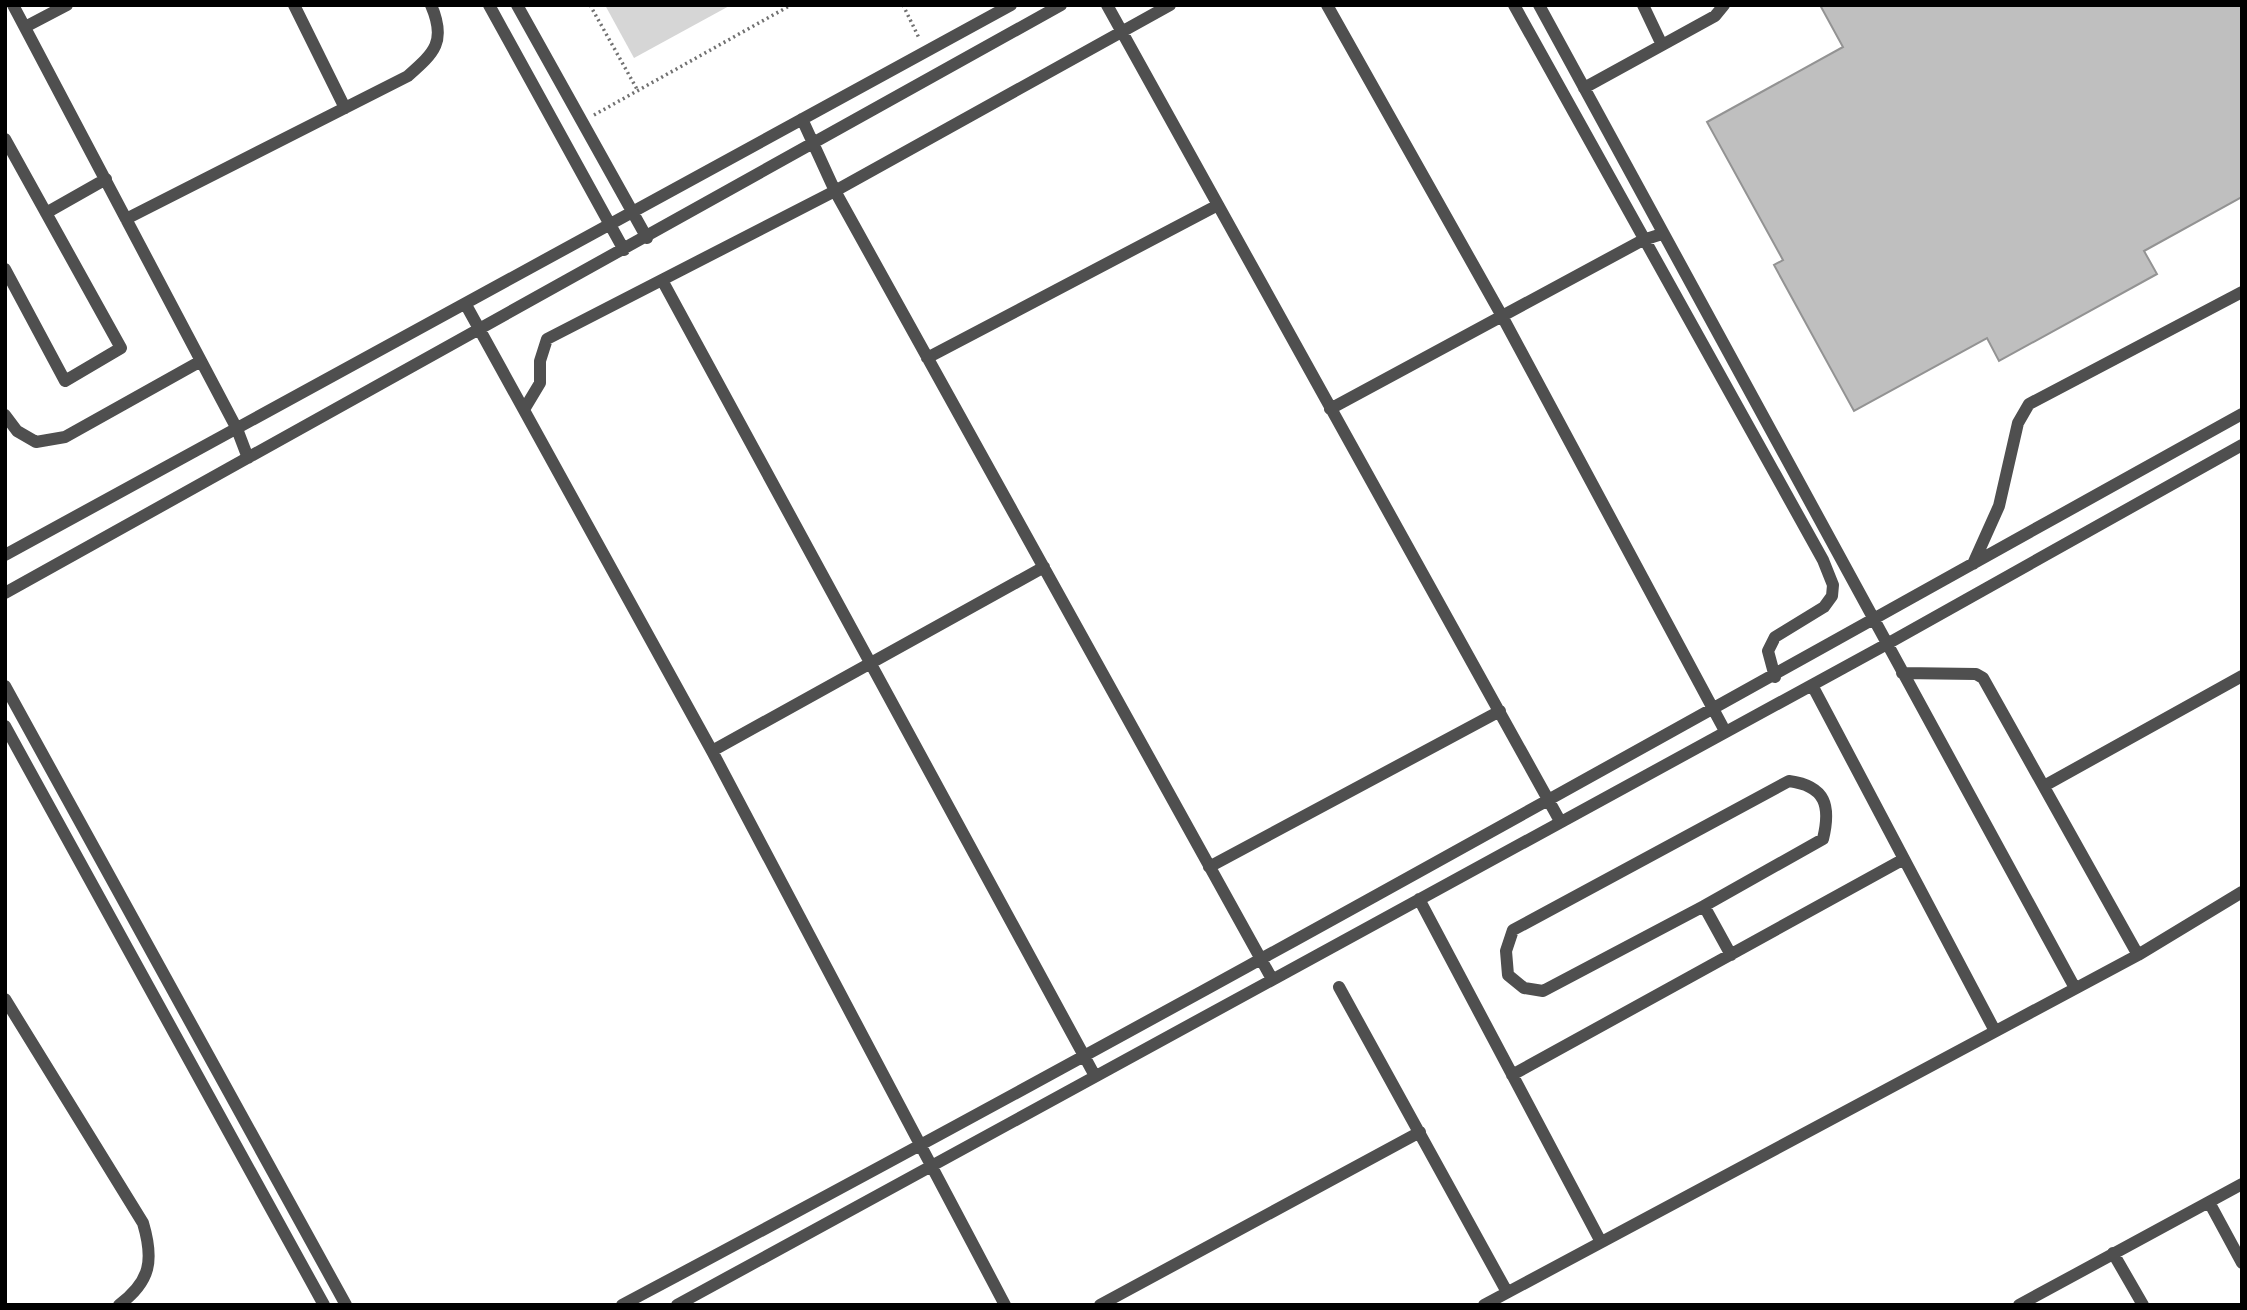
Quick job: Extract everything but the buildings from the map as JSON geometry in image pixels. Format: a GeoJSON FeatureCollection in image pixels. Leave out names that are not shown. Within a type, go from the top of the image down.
{"type":"FeatureCollection","features":[{"type":"Feature","properties":{"kind":"lane"},"geometry":{"type":"LineString","coordinates":[[13,5],[237,429],[248,458]]}},
{"type":"Feature","properties":{"kind":"lane"},"geometry":{"type":"LineString","coordinates":[[26,27],[67,5]]}},
{"type":"Feature","properties":{"kind":"lane"},"geometry":{"type":"LineString","coordinates":[[293,5],[345,108]]}},
{"type":"Feature","properties":{"kind":"lane"},"geometry":{"type":"LineString","coordinates":[[127,219],[408,76],[436,49],[439,30],[432,5]]}},
{"type":"Feature","properties":{"kind":"lane"},"geometry":{"type":"LineString","coordinates":[[489,5],[624,250]]}},
{"type":"Feature","properties":{"kind":"lane"},"geometry":{"type":"LineString","coordinates":[[517,5],[647,238]]}},
{"type":"Feature","properties":{"kind":"lane"},"geometry":{"type":"LineString","coordinates":[[5,555],[1011,5]]}},
{"type":"Feature","properties":{"kind":"lane"},"geometry":{"type":"LineString","coordinates":[[5,593],[647,238],[1061,5]]}},
{"type":"Feature","properties":{"kind":"lane"},"geometry":{"type":"LineString","coordinates":[[1107,5],[1560,821]]}},
{"type":"Feature","properties":{"kind":"lane"},"geometry":{"type":"LineString","coordinates":[[525,408],[540,383],[540,361],[547,340],[835,191],[1170,5]]}},
{"type":"Feature","properties":{"kind":"lane"},"geometry":{"type":"LineString","coordinates":[[1327,5],[1502,316],[1725,731]]}},
{"type":"Feature","properties":{"kind":"lane"},"geometry":{"type":"LineString","coordinates":[[1514,5],[1823,560],[1833,585],[1832,596],[1824,607],[1775,637],[1768,651],[1775,677]]}},
{"type":"Feature","properties":{"kind":"lane"},"geometry":{"type":"LineString","coordinates":[[1539,5],[2076,988]]}},
{"type":"Feature","properties":{"kind":"lane"},"geometry":{"type":"LineString","coordinates":[[1643,5],[1662,45]]}},
{"type":"Feature","properties":{"kind":"lane"},"geometry":{"type":"LineString","coordinates":[[1584,88],[1715,16],[1724,5]]}},
{"type":"Feature","properties":{"kind":"lane"},"geometry":{"type":"LineString","coordinates":[[802,119],[835,191],[1272,979]]}},
{"type":"Feature","properties":{"kind":"lane"},"geometry":{"type":"LineString","coordinates":[[5,139],[121,348],[65,381],[5,270]]}},
{"type":"Feature","properties":{"kind":"lane"},"geometry":{"type":"LineString","coordinates":[[46,213],[106,179]]}},
{"type":"Feature","properties":{"kind":"lane"},"geometry":{"type":"LineString","coordinates":[[927,358],[1218,205]]}},
{"type":"Feature","properties":{"kind":"lane"},"geometry":{"type":"LineString","coordinates":[[1330,409],[1643,240],[1662,234]]}},
{"type":"Feature","properties":{"kind":"lane"},"geometry":{"type":"LineString","coordinates":[[662,280],[1095,1076]]}},
{"type":"Feature","properties":{"kind":"lane"},"geometry":{"type":"LineString","coordinates":[[1973,564],[1999,506],[2018,423],[2029,404],[2242,292]]}},
{"type":"Feature","properties":{"kind":"lane"},"geometry":{"type":"LineString","coordinates":[[466,305],[712,751],[1004,1305]]}},
{"type":"Feature","properties":{"kind":"lane"},"geometry":{"type":"LineString","coordinates":[[5,415],[17,431],[36,442],[65,437],[201,361]]}},
{"type":"Feature","properties":{"kind":"lane"},"geometry":{"type":"LineString","coordinates":[[622,1305],[921,1147],[1775,677],[1873,619],[2242,414]]}},
{"type":"Feature","properties":{"kind":"lane"},"geometry":{"type":"LineString","coordinates":[[677,1305],[1887,645],[2242,445]]}},
{"type":"Feature","properties":{"kind":"lane"},"geometry":{"type":"LineString","coordinates":[[712,751],[1044,567]]}},
{"type":"Feature","properties":{"kind":"lane"},"geometry":{"type":"LineString","coordinates":[[1902,673],[1976,674],[1983,678],[2138,955]]}},
{"type":"Feature","properties":{"kind":"lane"},"geometry":{"type":"LineString","coordinates":[[2044,786],[2242,676]]}},
{"type":"Feature","properties":{"kind":"lane"},"geometry":{"type":"LineString","coordinates":[[1812,685],[1995,1031]]}},
{"type":"Feature","properties":{"kind":"lane"},"geometry":{"type":"LineString","coordinates":[[5,686],[346,1305]]}},
{"type":"Feature","properties":{"kind":"lane"},"geometry":{"type":"LineString","coordinates":[[1209,867],[1500,711]]}},
{"type":"Feature","properties":{"kind":"lane"},"geometry":{"type":"LineString","coordinates":[[5,726],[324,1305]]}},
{"type":"Feature","properties":{"kind":"lane"},"geometry":{"type":"LineString","coordinates":[[1789,781],[1808,783],[1824,800],[1828,818],[1823,839],[1704,906],[1543,991],[1524,988],[1508,975],[1506,951],[1513,930],[1789,781]]}},
{"type":"Feature","properties":{"kind":"lane"},"geometry":{"type":"LineString","coordinates":[[1512,1075],[1904,859]]}},
{"type":"Feature","properties":{"kind":"lane"},"geometry":{"type":"LineString","coordinates":[[1484,1305],[2138,955],[2242,892]]}},
{"type":"Feature","properties":{"kind":"lane"},"geometry":{"type":"LineString","coordinates":[[1419,899],[1601,1242]]}},
{"type":"Feature","properties":{"kind":"lane"},"geometry":{"type":"LineString","coordinates":[[1704,906],[1731,955]]}},
{"type":"Feature","properties":{"kind":"lane"},"geometry":{"type":"LineString","coordinates":[[1339,987],[1507,1292]]}},
{"type":"Feature","properties":{"kind":"lane"},"geometry":{"type":"LineString","coordinates":[[5,999],[143,1223],[149,1246],[148,1271],[138,1291],[119,1305]]}},
{"type":"Feature","properties":{"kind":"lane"},"geometry":{"type":"LineString","coordinates":[[1100,1305],[1420,1132]]}},
{"type":"Feature","properties":{"kind":"lane"},"geometry":{"type":"LineString","coordinates":[[2019,1305],[2242,1184]]}},
{"type":"Feature","properties":{"kind":"lane"},"geometry":{"type":"LineString","coordinates":[[2209,1202],[2242,1263]]}},
{"type":"Feature","properties":{"kind":"lane"},"geometry":{"type":"LineString","coordinates":[[2113,1254],[2143,1305]]}},
{"type":"Feature","properties":{"kind":"path"},"geometry":{"type":"LineString","coordinates":[[590,5],[638,91]]}},
{"type":"Feature","properties":{"kind":"path"},"geometry":{"type":"LineString","coordinates":[[582,122],[791,5]]}},
{"type":"Feature","properties":{"kind":"path"},"geometry":{"type":"LineString","coordinates":[[903,5],[926,50]]}},
{"type":"Feature","properties":{"kind":"shaded area"},"geometry":{"type":"Polygon","coordinates":[[[605,5],[731,5],[634,58],[605,5]]]}}]}
